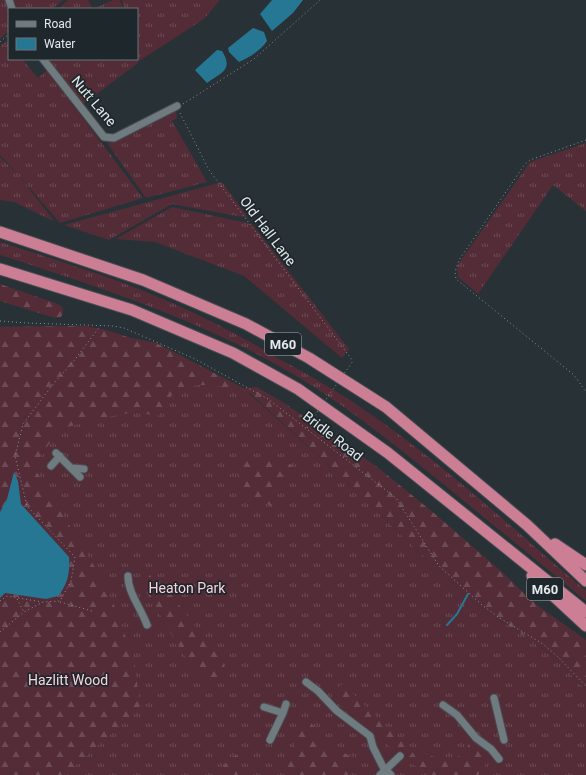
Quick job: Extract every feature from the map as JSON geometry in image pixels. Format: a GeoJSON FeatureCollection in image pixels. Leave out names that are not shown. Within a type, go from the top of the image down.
{"type":"FeatureCollection","features":[{"type":"Feature","properties":{"kind":"highway","name":"M60"},"geometry":{"type":"LineString","coordinates":[[0,232],[142,280],[246,324],[309,358],[386,407],[527,525],[586,581]]}},
{"type":"Feature","properties":{"kind":"highway","name":"M60"},"geometry":{"type":"LineString","coordinates":[[0,269],[132,310],[233,353],[298,389],[341,418],[388,453],[586,612]]}},
{"type":"Feature","properties":{"kind":"highway","name":"M60"},"geometry":{"type":"LineString","coordinates":[[527,525],[586,565]]}},
{"type":"Feature","properties":{"kind":"highway","name":"M60"},"geometry":{"type":"LineString","coordinates":[[507,548],[540,584],[586,626]]}},
{"type":"Feature","properties":{"kind":"street","name":"Nutt Lane"},"geometry":{"type":"LineString","coordinates":[[44,60],[104,137],[114,138],[177,106]]}},
{"type":"Feature","properties":{"kind":"street"},"geometry":{"type":"LineString","coordinates":[[51,466],[58,455],[80,477]]}},
{"type":"Feature","properties":{"kind":"street"},"geometry":{"type":"LineString","coordinates":[[72,468],[84,469]]}},
{"type":"Feature","properties":{"kind":"street"},"geometry":{"type":"LineString","coordinates":[[128,576],[128,583],[131,593],[143,614],[147,625]]}},
{"type":"Feature","properties":{"kind":"street"},"geometry":{"type":"LineString","coordinates":[[306,682],[318,691],[337,711],[370,736],[373,747],[385,773],[400,756]]}},
{"type":"Feature","properties":{"kind":"street"},"geometry":{"type":"LineString","coordinates":[[494,698],[504,740]]}},
{"type":"Feature","properties":{"kind":"street"},"geometry":{"type":"LineString","coordinates":[[270,740],[286,704]]}},
{"type":"Feature","properties":{"kind":"street"},"geometry":{"type":"LineString","coordinates":[[443,705],[457,716],[476,738],[491,749],[499,759]]}},
{"type":"Feature","properties":{"kind":"street"},"geometry":{"type":"LineString","coordinates":[[264,707],[283,713]]}},
{"type":"Feature","properties":{"kind":"path"},"geometry":{"type":"LineString","coordinates":[[177,106],[184,104],[254,59],[320,0]]}},
{"type":"Feature","properties":{"kind":"path"},"geometry":{"type":"LineString","coordinates":[[0,42],[8,35]]}},
{"type":"Feature","properties":{"kind":"path","name":"Old Hall Lane"},"geometry":{"type":"LineString","coordinates":[[177,106],[209,170],[353,361],[306,428]]}},
{"type":"Feature","properties":{"kind":"path"},"geometry":{"type":"LineString","coordinates":[[586,140],[530,160],[525,164],[459,260],[455,272],[456,279],[574,375],[586,392]]}},
{"type":"Feature","properties":{"kind":"path","name":"Bridle Road"},"geometry":{"type":"LineString","coordinates":[[0,321],[124,328],[195,359],[268,399],[396,498],[439,566],[482,605],[498,617],[543,644],[556,655],[586,686]]}},
{"type":"Feature","properties":{"kind":"path"},"geometry":{"type":"LineString","coordinates":[[60,601],[71,581],[75,557],[27,506],[15,456],[23,424],[54,383],[73,362],[101,326]]}},
{"type":"Feature","properties":{"kind":"path"},"geometry":{"type":"LineString","coordinates":[[0,601],[7,596],[17,599],[43,602],[60,601],[92,611]]}},
{"type":"Feature","properties":{"kind":"path"},"geometry":{"type":"LineString","coordinates":[[17,599],[24,612]]}},
{"type":"Feature","properties":{"kind":"path"},"geometry":{"type":"LineString","coordinates":[[0,632],[24,612],[43,602]]}},
{"type":"Feature","properties":{"kind":"green space"},"geometry":{"type":"Polygon","coordinates":[[[0,0],[6,0],[9,8],[8,32],[0,39],[0,0]]]}},
{"type":"Feature","properties":{"kind":"green space"},"geometry":{"type":"Polygon","coordinates":[[[11,0],[63,0],[53,8],[15,8],[11,0]]]}},
{"type":"Feature","properties":{"kind":"green space"},"geometry":{"type":"Polygon","coordinates":[[[68,0],[88,0],[92,8],[59,8],[68,0]]]}},
{"type":"Feature","properties":{"kind":"green space"},"geometry":{"type":"Polygon","coordinates":[[[113,0],[120,0],[123,8],[95,8],[113,0]]]}},
{"type":"Feature","properties":{"kind":"green space"},"geometry":{"type":"Polygon","coordinates":[[[122,0],[220,0],[204,19],[139,61],[138,8],[124,8],[122,0]]]}},
{"type":"Feature","properties":{"kind":"green space"},"geometry":{"type":"Polygon","coordinates":[[[6,41],[8,43],[8,60],[23,60],[38,78],[47,70],[143,198],[60,223],[20,177],[55,222],[14,202],[0,200],[0,157],[18,174],[0,155],[0,46],[6,41]]]}},
{"type":"Feature","properties":{"kind":"green space"},"geometry":{"type":"Polygon","coordinates":[[[49,60],[137,60],[138,63],[83,104],[49,60]]]}},
{"type":"Feature","properties":{"kind":"green space"},"geometry":{"type":"Polygon","coordinates":[[[176,111],[177,118],[172,121],[207,182],[146,198],[107,143],[122,139],[176,111]]]}},
{"type":"Feature","properties":{"kind":"green space"},"geometry":{"type":"Polygon","coordinates":[[[586,143],[586,211],[553,185],[478,294],[458,277],[457,266],[530,162],[586,143]]]}},
{"type":"Feature","properties":{"kind":"green space"},"geometry":{"type":"Polygon","coordinates":[[[222,182],[248,218],[172,204],[109,240],[64,225],[222,182]]]}},
{"type":"Feature","properties":{"kind":"green space"},"geometry":{"type":"Polygon","coordinates":[[[172,207],[252,224],[349,349],[342,358],[244,276],[155,242],[116,239],[172,207]]]}},
{"type":"Feature","properties":{"kind":"green space"},"geometry":{"type":"Polygon","coordinates":[[[0,242],[107,277],[170,302],[241,337],[338,392],[398,433],[480,499],[586,591],[586,601],[395,446],[343,406],[306,382],[233,342],[157,309],[0,255],[0,242]]]}},
{"type":"Feature","properties":{"kind":"green space"},"geometry":{"type":"Polygon","coordinates":[[[0,284],[58,304],[63,308],[61,317],[55,318],[0,301],[0,284]]]}},
{"type":"Feature","properties":{"kind":"green space","name":"Heaton Park"},"geometry":{"type":"Polygon","coordinates":[[[85,326],[156,343],[243,388],[341,476],[403,537],[470,599],[494,617],[552,655],[586,690],[586,775],[0,775],[0,327],[85,326]]]}},
{"type":"Feature","properties":{"kind":"green space","name":"Hazlitt Wood"},"geometry":{"type":"Polygon","coordinates":[[[85,326],[156,343],[243,388],[257,387],[284,403],[376,466],[434,513],[502,572],[537,605],[586,640],[586,690],[552,655],[494,617],[470,599],[403,537],[341,476],[250,393],[213,385],[198,385],[185,388],[172,395],[158,416],[135,412],[101,418],[60,429],[33,466],[104,582],[119,617],[135,665],[140,708],[65,775],[0,775],[0,327],[85,326]]]}},
{"type":"Feature","properties":{"kind":"green space"},"geometry":{"type":"Polygon","coordinates":[[[247,455],[293,465],[275,485],[271,506],[243,492],[234,464],[247,455]]]}},
{"type":"Feature","properties":{"kind":"green space"},"geometry":{"type":"Polygon","coordinates":[[[151,574],[163,584],[225,665],[213,689],[183,654],[144,588],[145,580],[151,574]]]}},
{"type":"Feature","properties":{"kind":"green space"},"geometry":{"type":"Polygon","coordinates":[[[343,684],[406,746],[397,752],[349,717],[330,692],[343,684]]]}},
{"type":"Feature","properties":{"kind":"green space"},"geometry":{"type":"Polygon","coordinates":[[[303,719],[309,719],[326,746],[356,758],[349,775],[286,775],[289,758],[303,719]]]}},
{"type":"Feature","properties":{"kind":"green space"},"geometry":{"type":"Polygon","coordinates":[[[476,724],[486,741],[485,766],[478,775],[428,775],[407,760],[415,749],[451,764],[468,746],[476,724]]]}},
{"type":"Feature","properties":{"kind":"green space"},"geometry":{"type":"Polygon","coordinates":[[[238,755],[239,775],[219,775],[228,758],[238,755]]]}},
{"type":"Feature","properties":{"kind":"water"},"geometry":{"type":"Polygon","coordinates":[[[272,0],[303,0],[293,13],[272,31],[260,14],[272,0]]]}},
{"type":"Feature","properties":{"kind":"water"},"geometry":{"type":"Polygon","coordinates":[[[253,28],[264,32],[267,41],[262,48],[239,62],[229,52],[228,48],[253,28]]]}},
{"type":"Feature","properties":{"kind":"water"},"geometry":{"type":"Polygon","coordinates":[[[217,50],[222,51],[227,63],[226,67],[221,73],[207,83],[195,70],[217,50]]]}},
{"type":"Feature","properties":{"kind":"water"},"geometry":{"type":"Polygon","coordinates":[[[14,472],[18,481],[21,504],[69,557],[68,578],[58,596],[46,599],[5,593],[0,598],[0,512],[7,499],[14,472]]]}},
{"type":"Feature","properties":{"kind":"waterway"},"geometry":{"type":"LineString","coordinates":[[447,625],[457,614],[468,594]]}}]}
